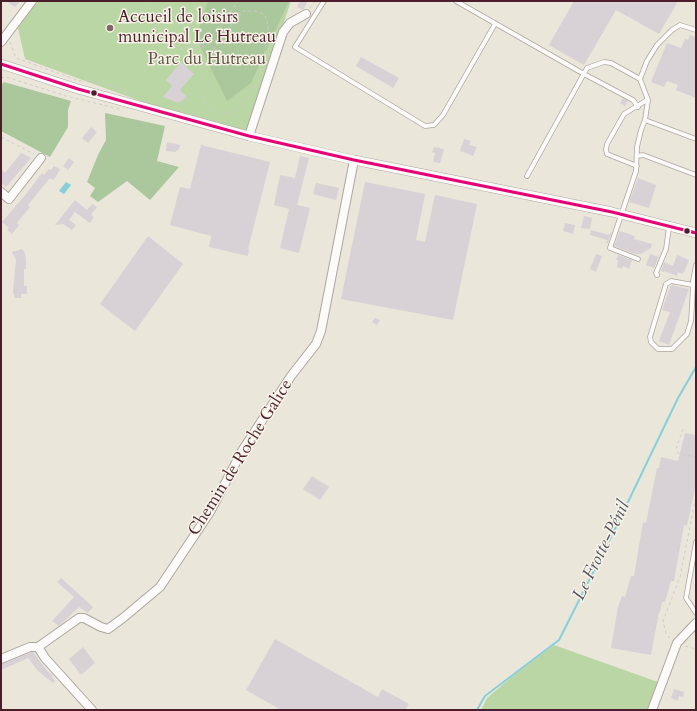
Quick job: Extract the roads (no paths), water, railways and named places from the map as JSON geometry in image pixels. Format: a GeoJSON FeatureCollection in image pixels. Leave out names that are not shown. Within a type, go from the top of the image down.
{"type":"FeatureCollection","features":[{"type":"Feature","properties":{"kind":"street"},"geometry":{"type":"LineString","coordinates":[[2,39],[32,1]]}},
{"type":"Feature","properties":{"kind":"street"},"geometry":{"type":"LineString","coordinates":[[249,136],[283,32],[290,23],[306,14]]}},
{"type":"Feature","properties":{"kind":"street"},"geometry":{"type":"LineString","coordinates":[[1,56],[1,64],[78,89],[249,136],[354,160],[622,214],[696,233]]}},
{"type":"Feature","properties":{"kind":"street"},"geometry":{"type":"LineString","coordinates":[[1,192],[9,199],[42,158]]}},
{"type":"Feature","properties":{"kind":"street","name":"Chemin de Roche Galice"},"geometry":{"type":"LineString","coordinates":[[38,647],[79,618],[84,618],[101,628],[108,629],[128,614],[160,587],[210,512],[242,451],[291,376],[309,354],[319,337],[354,160]]}},
{"type":"Feature","properties":{"kind":"street"},"geometry":{"type":"LineString","coordinates":[[652,710],[676,643],[696,624]]}},
{"type":"Feature","properties":{"kind":"street"},"geometry":{"type":"LineString","coordinates":[[1,660],[30,647],[38,647],[45,658],[92,710]]}},
{"type":"Feature","properties":{"kind":"lane"},"geometry":{"type":"LineString","coordinates":[[324,1],[295,47],[425,126],[434,125],[443,115],[495,24]]}},
{"type":"Feature","properties":{"kind":"lane"},"geometry":{"type":"LineString","coordinates":[[456,1],[584,74],[633,100],[638,107]]}},
{"type":"Feature","properties":{"kind":"lane"},"geometry":{"type":"LineString","coordinates":[[640,79],[647,61],[657,45],[672,30],[680,25],[696,30]]}},
{"type":"Feature","properties":{"kind":"lane"},"geometry":{"type":"LineString","coordinates":[[527,176],[587,68],[604,62],[611,63],[634,74],[640,79],[648,100],[645,120],[641,130],[636,171],[610,248],[638,259]]}},
{"type":"Feature","properties":{"kind":"lane"},"geometry":{"type":"LineString","coordinates":[[637,166],[607,154],[607,144],[624,114],[648,100]]}},
{"type":"Feature","properties":{"kind":"lane"},"geometry":{"type":"LineString","coordinates":[[645,120],[696,139]]}},
{"type":"Feature","properties":{"kind":"lane"},"geometry":{"type":"LineString","coordinates":[[637,156],[643,155],[696,175]]}},
{"type":"Feature","properties":{"kind":"lane"},"geometry":{"type":"LineString","coordinates":[[657,275],[656,273],[666,249],[670,226]]}},
{"type":"Feature","properties":{"kind":"lane"},"geometry":{"type":"LineString","coordinates":[[693,285],[671,281],[666,284],[650,337],[651,342],[658,349],[672,349],[687,334],[692,322],[693,285],[696,265]]}},
{"type":"Feature","properties":{"kind":"lane"},"geometry":{"type":"LineString","coordinates":[[696,542],[686,598],[696,613]]}},
{"type":"Feature","properties":{"kind":"water"},"geometry":{"type":"Polygon","coordinates":[[[66,182],[71,185],[64,194],[59,191],[66,182]]]}},
{"type":"Feature","properties":{"kind":"waterway","name":"Le Frotte-Pénil"},"geometry":{"type":"LineString","coordinates":[[477,710],[485,696],[559,640],[615,529],[678,398],[696,367]]}},
{"type":"Feature","properties":{"kind":"place","name":"Accueil de loisirs municipal Le Hutreau"},"geometry":{"type":"Point","coordinates":[110,28]}},
{"type":"Feature","properties":{"kind":"park label","name":"Parc du Hutreau"},"geometry":{"type":"Point","coordinates":[207,60]}}]}
